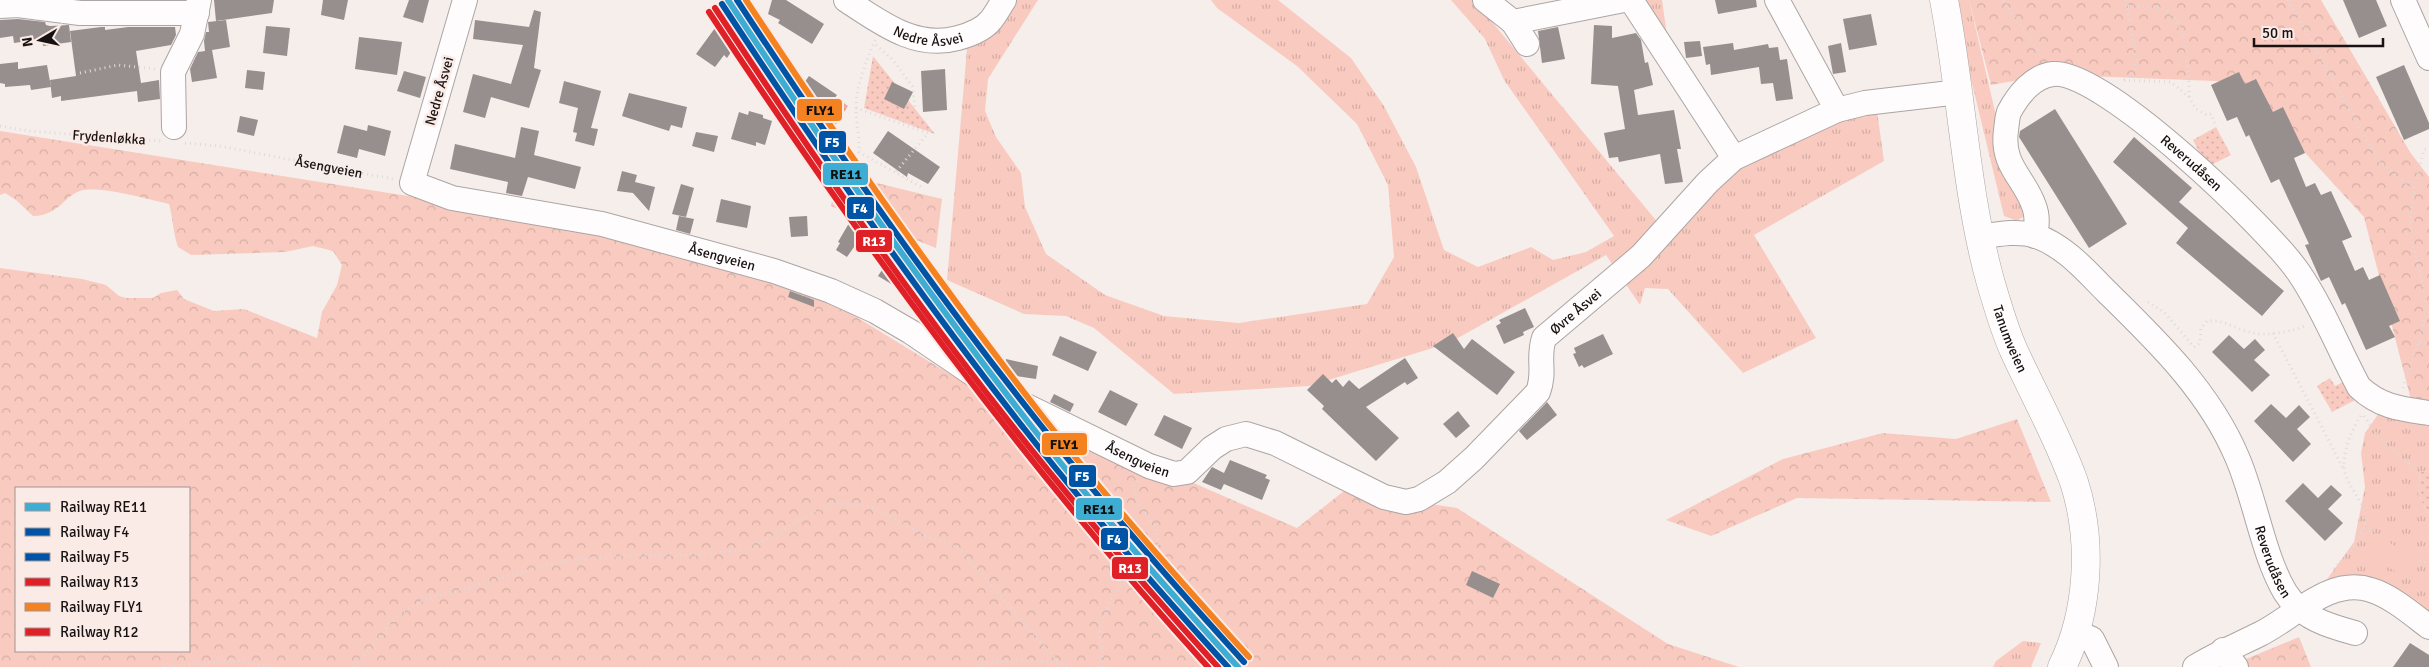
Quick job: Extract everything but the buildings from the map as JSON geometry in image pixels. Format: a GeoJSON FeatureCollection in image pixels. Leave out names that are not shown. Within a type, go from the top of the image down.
{"type":"FeatureCollection","features":[{"type":"Feature","properties":{"kind":"main road","name":"Tanumveien"},"geometry":{"type":"LineString","coordinates":[[1944,0],[1980,237],[1990,279],[2014,351],[2064,455],[2082,515],[2085,568],[2084,594],[2076,632],[2062,667]]}},
{"type":"Feature","properties":{"kind":"street","name":"Nedre Åsvei"},"geometry":{"type":"LineString","coordinates":[[412,183],[465,0]]}},
{"type":"Feature","properties":{"kind":"street","name":"Nedre Åsvei"},"geometry":{"type":"LineString","coordinates":[[846,0],[878,33],[901,34],[921,40],[946,42],[969,36],[991,21],[1004,0]]}},
{"type":"Feature","properties":{"kind":"street"},"geometry":{"type":"LineString","coordinates":[[1484,0],[1513,22],[1528,44]]}},
{"type":"Feature","properties":{"kind":"street"},"geometry":{"type":"LineString","coordinates":[[1513,22],[1624,0]]}},
{"type":"Feature","properties":{"kind":"street"},"geometry":{"type":"LineString","coordinates":[[1631,0],[1734,158]]}},
{"type":"Feature","properties":{"kind":"street"},"geometry":{"type":"LineString","coordinates":[[1777,0],[1837,110]]}},
{"type":"Feature","properties":{"kind":"street"},"geometry":{"type":"LineString","coordinates":[[2403,0],[2429,58]]}},
{"type":"Feature","properties":{"kind":"street"},"geometry":{"type":"LineString","coordinates":[[0,6],[18,5],[80,13],[198,6],[192,34],[173,72],[174,137]]}},
{"type":"Feature","properties":{"kind":"street"},"geometry":{"type":"LineString","coordinates":[[2035,236],[2037,220],[2034,205],[2008,162],[2004,139],[2008,114],[2019,97],[2033,81],[2053,74]]}},
{"type":"Feature","properties":{"kind":"street","name":"Reverudåsen"},"geometry":{"type":"LineString","coordinates":[[2053,74],[2068,76],[2098,89],[2139,117],[2243,210],[2274,242],[2299,274],[2359,387],[2367,406]]}},
{"type":"Feature","properties":{"kind":"street","name":"Øvre Åsvei"},"geometry":{"type":"LineString","coordinates":[[1187,472],[1212,448],[1226,439],[1246,434],[1275,443],[1384,497],[1406,502],[1419,499],[1447,482],[1474,458],[1538,392],[1543,378],[1540,350],[1544,338],[1641,256],[1708,182],[1734,158],[1837,110],[1865,103],[1959,92]]}},
{"type":"Feature","properties":{"kind":"street","name":"Åsengveien"},"geometry":{"type":"LineString","coordinates":[[412,183],[452,198],[611,226],[774,270],[831,291],[875,311],[911,332],[1004,394],[1149,466],[1174,474],[1187,472]]}},
{"type":"Feature","properties":{"kind":"street","name":"Reverudåsen"},"geometry":{"type":"LineString","coordinates":[[1980,237],[2002,233],[2035,236],[2055,245],[2078,263],[2153,338],[2202,396],[2237,457],[2274,565],[2286,593],[2299,608],[2322,623],[2355,633]]}},
{"type":"Feature","properties":{"kind":"street"},"geometry":{"type":"LineString","coordinates":[[2367,406],[2429,413]]}},
{"type":"Feature","properties":{"kind":"street","name":"Reverudåsen"},"geometry":{"type":"LineString","coordinates":[[2299,608],[2329,593],[2356,587],[2371,590],[2429,627]]}},
{"type":"Feature","properties":{"kind":"street"},"geometry":{"type":"LineString","coordinates":[[2195,667],[2229,659],[2299,608]]}},
{"type":"Feature","properties":{"kind":"street"},"geometry":{"type":"LineString","coordinates":[[2076,632],[2092,639],[2106,667]]}},
{"type":"Feature","properties":{"kind":"path"},"geometry":{"type":"LineString","coordinates":[[2003,0],[2053,74]]}},
{"type":"Feature","properties":{"kind":"path"},"geometry":{"type":"LineString","coordinates":[[2124,80],[2135,70],[2136,59],[2126,0]]}},
{"type":"Feature","properties":{"kind":"path"},"geometry":{"type":"LineString","coordinates":[[2288,0],[2377,159],[2413,190]]}},
{"type":"Feature","properties":{"kind":"path"},"geometry":{"type":"LineString","coordinates":[[2128,6],[2163,9],[2172,18],[2185,43],[2189,97]]}},
{"type":"Feature","properties":{"kind":"path"},"geometry":{"type":"LineString","coordinates":[[878,33],[866,62],[856,108],[860,137],[859,152],[923,188]]}},
{"type":"Feature","properties":{"kind":"path"},"geometry":{"type":"LineString","coordinates":[[878,33],[893,60],[913,87],[915,110]]}},
{"type":"Feature","properties":{"kind":"path"},"geometry":{"type":"LineString","coordinates":[[80,73],[118,65],[173,72]]}},
{"type":"Feature","properties":{"kind":"path"},"geometry":{"type":"LineString","coordinates":[[2098,89],[2124,80],[2171,82],[2189,97],[2196,108],[2207,115],[2212,114],[2216,127]]}},
{"type":"Feature","properties":{"kind":"path"},"geometry":{"type":"LineString","coordinates":[[856,108],[928,133],[896,173]]}},
{"type":"Feature","properties":{"kind":"path","name":"Frydenløkka"},"geometry":{"type":"LineString","coordinates":[[0,126],[30,131],[174,137],[219,146]]}},
{"type":"Feature","properties":{"kind":"path","name":"Åsengveien"},"geometry":{"type":"LineString","coordinates":[[219,146],[412,183]]}},
{"type":"Feature","properties":{"kind":"path"},"geometry":{"type":"LineString","coordinates":[[2398,408],[2409,367],[2420,342],[2425,308],[2412,238],[2413,190],[2424,150],[2429,148]]}},
{"type":"Feature","properties":{"kind":"path"},"geometry":{"type":"LineString","coordinates":[[2148,302],[2164,312],[2194,347],[2200,343],[2201,328],[2207,321],[2220,321],[2250,333],[2273,333],[2306,326],[2320,312]]}},
{"type":"Feature","properties":{"kind":"path"},"geometry":{"type":"LineString","coordinates":[[2273,333],[2364,509],[2365,524],[2359,538],[2334,569],[2324,596]]}},
{"type":"Feature","properties":{"kind":"path"},"geometry":{"type":"LineString","coordinates":[[2420,342],[2429,344]]}},
{"type":"Feature","properties":{"kind":"path"},"geometry":{"type":"LineString","coordinates":[[2344,470],[2352,430],[2367,406]]}},
{"type":"Feature","properties":{"kind":"path"},"geometry":{"type":"LineString","coordinates":[[2367,406],[2378,437],[2420,472]]}},
{"type":"Feature","properties":{"kind":"path"},"geometry":{"type":"LineString","coordinates":[[1103,667],[1100,629],[1110,601],[1133,570],[1153,559],[1159,547],[1157,530],[1138,501],[1134,486],[1149,466]]}},
{"type":"Feature","properties":{"kind":"path"},"geometry":{"type":"LineString","coordinates":[[354,667],[399,614],[424,600],[563,560],[630,554],[694,555],[749,549],[832,502],[875,508],[919,533],[958,548],[1059,664]]}},
{"type":"Feature","properties":{"kind":"path"},"geometry":{"type":"LineString","coordinates":[[2365,524],[2376,535]]}},
{"type":"Feature","properties":{"kind":"path"},"geometry":{"type":"LineString","coordinates":[[2420,560],[2429,563]]}},
{"type":"Feature","properties":{"kind":"path"},"geometry":{"type":"LineString","coordinates":[[164,667],[233,660],[274,667]]}},
{"type":"Feature","properties":{"kind":"path"},"geometry":{"type":"LineString","coordinates":[[978,667],[981,664],[1009,660],[1059,664],[1070,667]]}},
{"type":"Feature","properties":{"kind":"green space"},"geometry":{"type":"Polygon","coordinates":[[[1012,0],[1038,0],[988,79],[985,111],[996,137],[1021,173],[1025,207],[1046,254],[1105,295],[1164,316],[1239,323],[1367,304],[1394,257],[1388,185],[1357,124],[1297,66],[1217,8],[1211,0],[1278,0],[1351,58],[1384,106],[1416,167],[1444,250],[1478,267],[1531,247],[1553,260],[1586,252],[1614,236],[1504,80],[1485,39],[1451,0],[1474,0],[1659,224],[1734,162],[1876,104],[1884,161],[1754,235],[1816,338],[1743,373],[1668,289],[1645,288],[1640,305],[1606,255],[1449,343],[1309,386],[1174,394],[1094,328],[1066,316],[1024,314],[947,280],[967,49],[986,37],[1012,0]]]}},
{"type":"Feature","properties":{"kind":"green space"},"geometry":{"type":"Polygon","coordinates":[[[1639,0],[1662,0],[1668,42],[1639,0]]]}},
{"type":"Feature","properties":{"kind":"green space"},"geometry":{"type":"Polygon","coordinates":[[[1952,0],[1969,0],[2012,184],[2030,212],[2017,221],[2004,216],[1952,0]]]}},
{"type":"Feature","properties":{"kind":"green space"},"geometry":{"type":"Polygon","coordinates":[[[1969,0],[2321,0],[2410,152],[2429,177],[2429,403],[2411,400],[2364,217],[2240,82],[2085,76],[2066,72],[1991,85],[1969,0]]]}},
{"type":"Feature","properties":{"kind":"green space"},"geometry":{"type":"Polygon","coordinates":[[[873,56],[935,134],[864,108],[873,56]]]}},
{"type":"Feature","properties":{"kind":"green space"},"geometry":{"type":"Polygon","coordinates":[[[2216,127],[2231,155],[2207,167],[2193,140],[2216,127]]]}},
{"type":"Feature","properties":{"kind":"green space"},"geometry":{"type":"Polygon","coordinates":[[[0,131],[747,250],[966,384],[1297,528],[1344,491],[1457,508],[1668,644],[1739,667],[0,667],[0,268],[82,279],[106,285],[119,296],[126,298],[153,298],[161,293],[177,290],[184,299],[214,311],[244,309],[317,338],[322,312],[337,285],[342,265],[333,251],[313,246],[285,252],[191,255],[178,247],[169,204],[126,194],[104,190],[84,190],[72,195],[56,209],[42,215],[33,216],[16,200],[5,193],[0,195],[0,131]]]}},
{"type":"Feature","properties":{"kind":"green space"},"geometry":{"type":"Polygon","coordinates":[[[836,173],[942,199],[936,248],[831,206],[836,173]]]}},
{"type":"Feature","properties":{"kind":"green space"},"geometry":{"type":"Polygon","coordinates":[[[2330,378],[2335,386],[2347,380],[2357,399],[2332,412],[2317,386],[2330,378]]]}},
{"type":"Feature","properties":{"kind":"green space"},"geometry":{"type":"Polygon","coordinates":[[[2379,413],[2429,421],[2429,471],[2420,472],[2418,494],[2429,515],[2429,615],[2325,582],[2354,542],[2365,487],[2361,453],[2365,433],[2379,413]]]}},
{"type":"Feature","properties":{"kind":"green space"},"geometry":{"type":"Polygon","coordinates":[[[2017,419],[2051,502],[1797,498],[1711,536],[1666,520],[1783,459],[1883,433],[1956,439],[2017,419]]]}},
{"type":"Feature","properties":{"kind":"green space"},"geometry":{"type":"Polygon","coordinates":[[[2429,471],[2429,515],[2418,494],[2420,472],[2429,471]]]}},
{"type":"Feature","properties":{"kind":"green space"},"geometry":{"type":"Polygon","coordinates":[[[2376,535],[2420,560],[2409,579],[2365,554],[2376,535]]]}},
{"type":"Feature","properties":{"kind":"green space"},"geometry":{"type":"Polygon","coordinates":[[[2299,637],[2311,667],[2227,667],[2299,637]]]}},
{"type":"Feature","properties":{"kind":"green space"},"geometry":{"type":"Polygon","coordinates":[[[2023,641],[2041,643],[2031,667],[1993,667],[1996,661],[2023,641]]]}},
{"type":"Feature","properties":{"kind":"shaded area"},"geometry":{"type":"Polygon","coordinates":[[[837,98],[848,106],[835,126],[824,118],[837,98]]]}},
{"type":"Feature","properties":{"kind":"rail line","name":"RE11"},"geometry":{"type":"LineString","coordinates":[[728,0],[801,109],[952,323],[1107,519],[1238,667]]}},
{"type":"Feature","properties":{"kind":"rail line","name":"F5"},"geometry":{"type":"LineString","coordinates":[[737,0],[883,215],[999,372],[1114,514],[1244,662]]}},
{"type":"Feature","properties":{"kind":"rail line","name":"FLY1"},"geometry":{"type":"LineString","coordinates":[[746,0],[890,212],[1043,417],[1118,509],[1249,657]]}},
{"type":"Feature","properties":{"kind":"rail line","name":"F4"},"geometry":{"type":"LineString","coordinates":[[722,4],[795,113],[946,327],[1050,462],[1150,580],[1228,667]]}},
{"type":"Feature","properties":{"kind":"rail line","name":"R13"},"geometry":{"type":"LineString","coordinates":[[715,8],[833,183],[956,353],[1083,513],[1218,667]]}},
{"type":"Feature","properties":{"kind":"rail line","name":"R12"},"geometry":{"type":"LineString","coordinates":[[709,12],[825,183],[885,267],[1008,431],[1139,589],[1208,667]]}}]}
